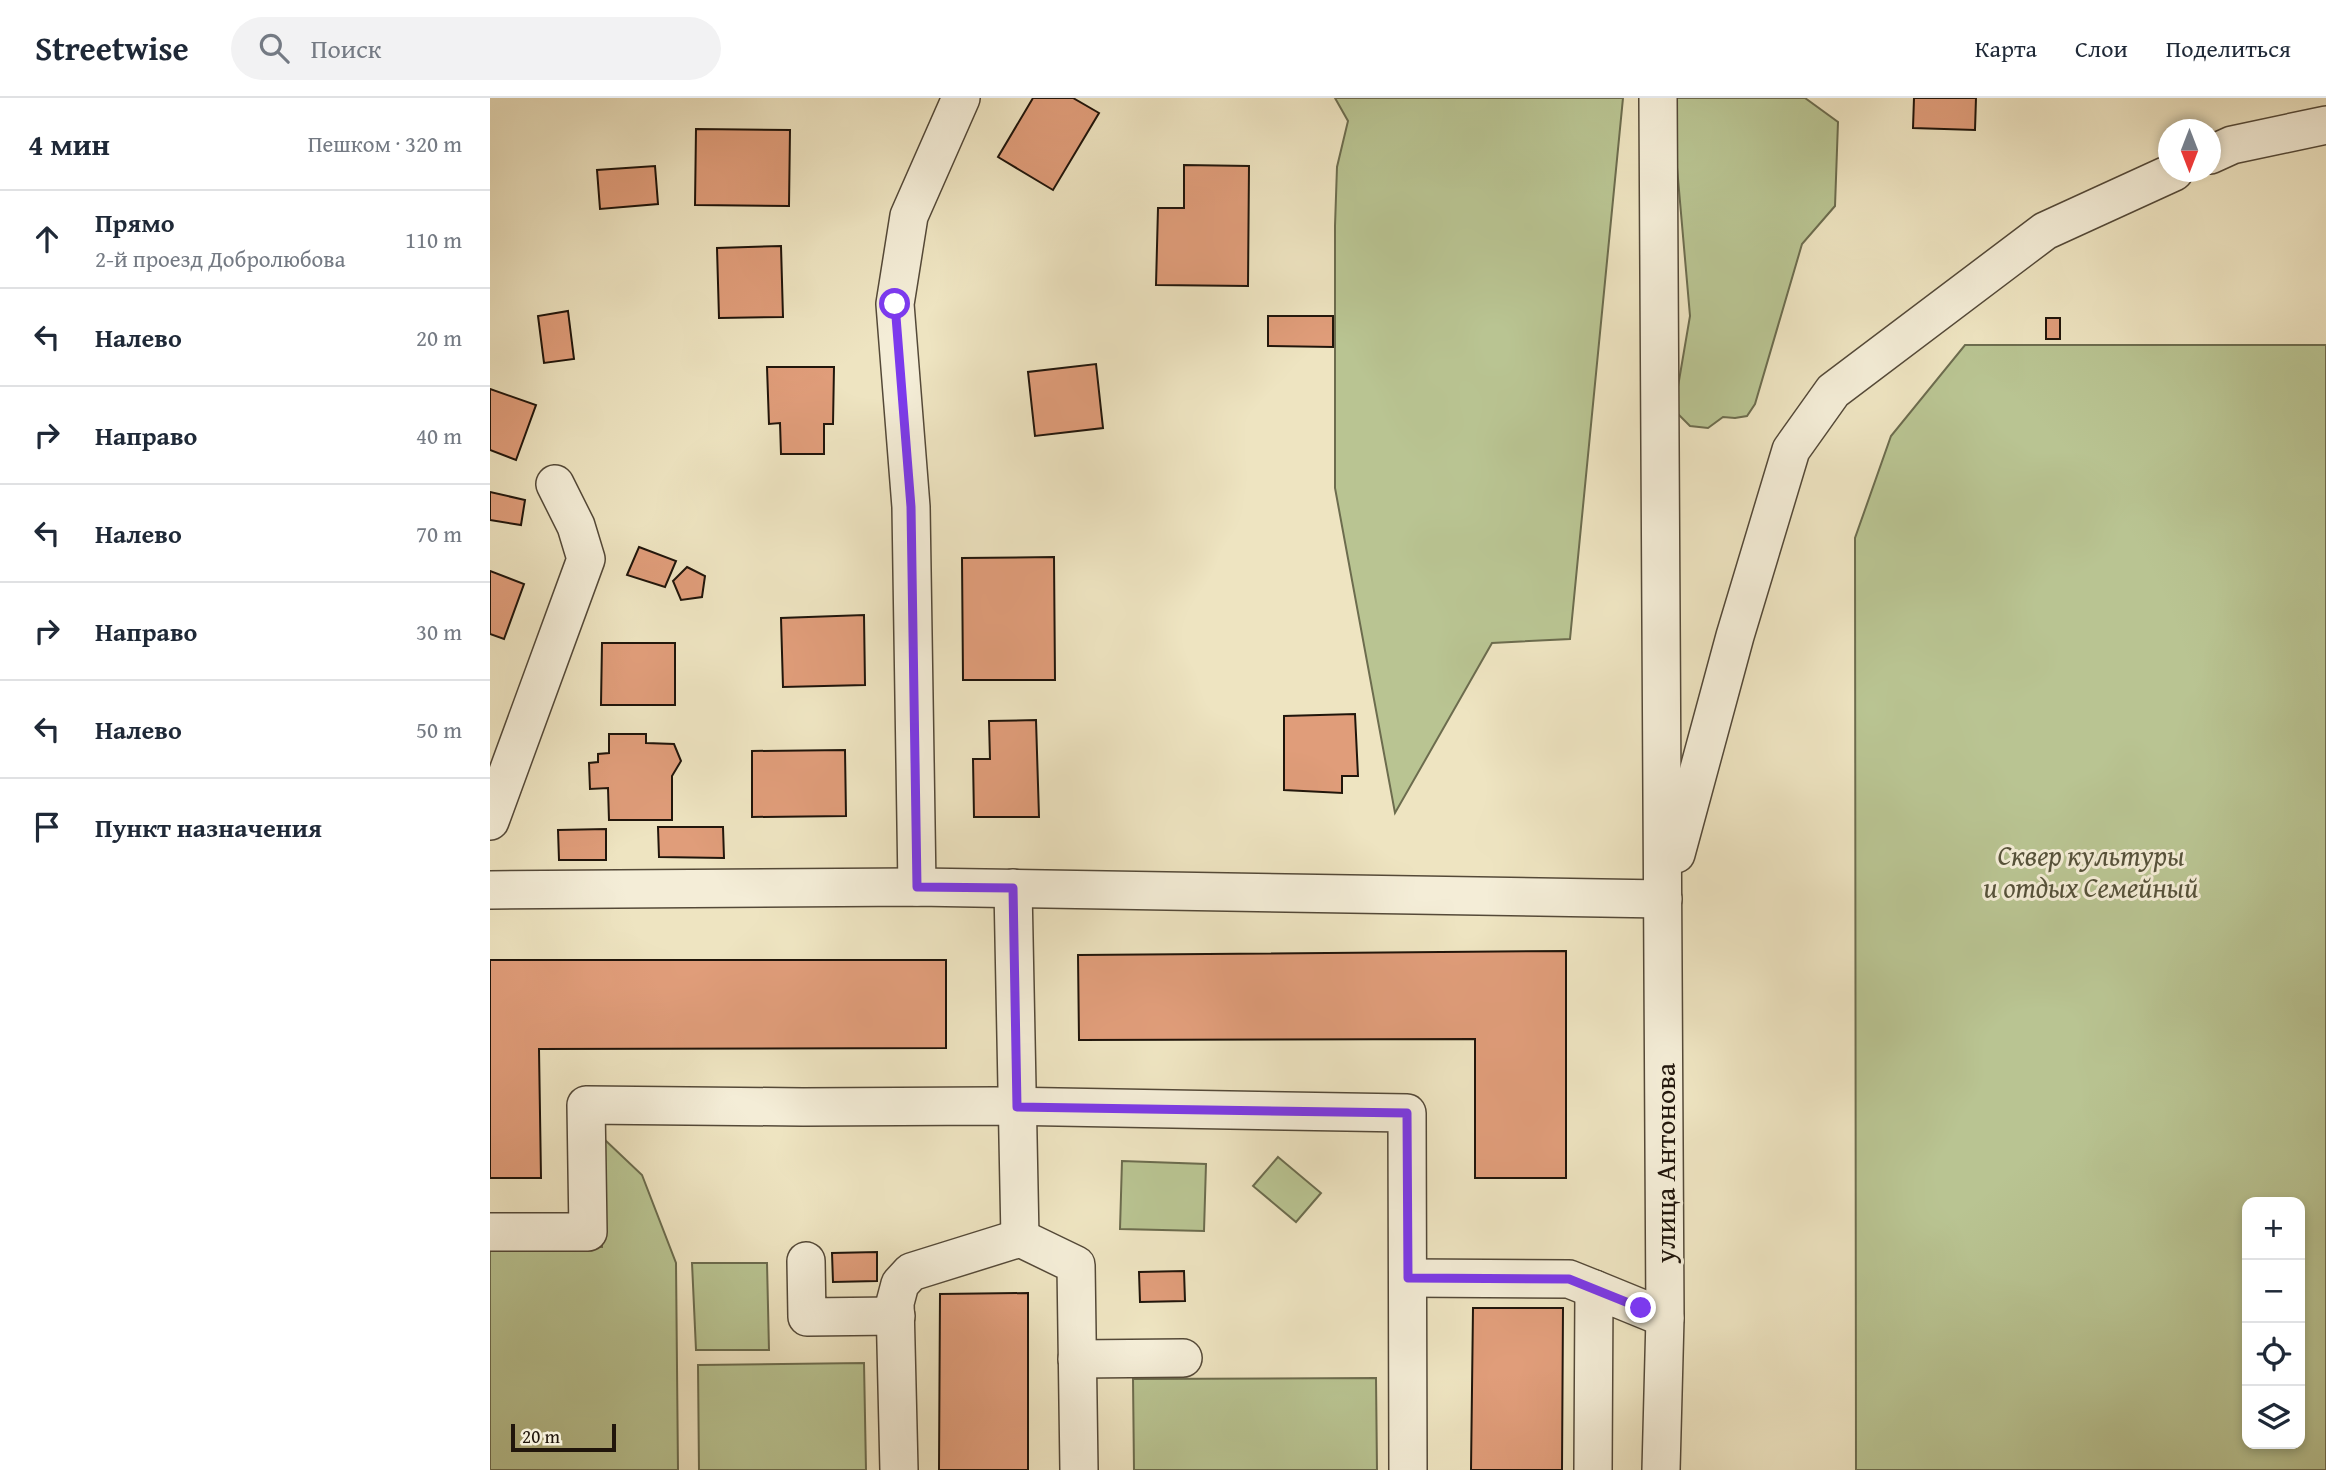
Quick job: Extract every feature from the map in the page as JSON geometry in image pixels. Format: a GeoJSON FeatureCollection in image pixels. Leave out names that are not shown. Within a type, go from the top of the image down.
{"type":"FeatureCollection","features":[{"type":"Feature","properties":{"kind":"street"},"geometry":{"type":"LineString","coordinates":[[917,887],[911,507],[895,304],[909,216],[961,98]]}},
{"type":"Feature","properties":{"kind":"street","name":"улица Антонова"},"geometry":{"type":"LineString","coordinates":[[1658,98],[1665,1318],[1661,1470]]}},
{"type":"Feature","properties":{"kind":"street"},"geometry":{"type":"LineString","coordinates":[[2221,150],[2232,145],[2326,125]]}},
{"type":"Feature","properties":{"kind":"street"},"geometry":{"type":"LineString","coordinates":[[490,890],[917,887],[1663,899],[1735,636],[1791,450],[1832,391],[2045,231],[2158,179]]}},
{"type":"Feature","properties":{"kind":"street"},"geometry":{"type":"LineString","coordinates":[[490,821],[586,559],[576,526],[555,484]]}},
{"type":"Feature","properties":{"kind":"street"},"geometry":{"type":"LineString","coordinates":[[1013,888],[1020,1238]]}},
{"type":"Feature","properties":{"kind":"street"},"geometry":{"type":"LineString","coordinates":[[490,1232],[588,1232],[586,1105],[1017,1107],[1407,1113],[1408,1470]]}},
{"type":"Feature","properties":{"kind":"street"},"geometry":{"type":"LineString","coordinates":[[899,1470],[895,1303],[900,1283],[911,1272],[1020,1238],[1076,1265],[1079,1470]]}},
{"type":"Feature","properties":{"kind":"street"},"geometry":{"type":"LineString","coordinates":[[806,1261],[807,1317],[896,1316]]}},
{"type":"Feature","properties":{"kind":"street"},"geometry":{"type":"LineString","coordinates":[[1408,1278],[1569,1279],[1665,1318]]}},
{"type":"Feature","properties":{"kind":"street"},"geometry":{"type":"LineString","coordinates":[[1593,1470],[1594,1289]]}},
{"type":"Feature","properties":{"kind":"street"},"geometry":{"type":"LineString","coordinates":[[1077,1359],[1183,1358]]}},
{"type":"Feature","properties":{"kind":"green space"},"geometry":{"type":"Polygon","coordinates":[[[1335,98],[1623,98],[1570,639],[1492,643],[1395,813],[1335,488],[1337,167],[1348,121],[1335,98]]]}},
{"type":"Feature","properties":{"kind":"green space"},"geometry":{"type":"Polygon","coordinates":[[[1676,98],[1805,98],[1838,122],[1835,206],[1802,244],[1755,404],[1747,416],[1723,417],[1708,428],[1690,426],[1674,410],[1690,316],[1674,133],[1676,98]]]}},
{"type":"Feature","properties":{"kind":"green space","name":"Сквер культуры и отдых Семейный"},"geometry":{"type":"Polygon","coordinates":[[[1965,345],[2326,345],[2326,1470],[1856,1470],[1855,538],[1891,436],[1965,345]]]}},
{"type":"Feature","properties":{"kind":"green space"},"geometry":{"type":"Polygon","coordinates":[[[604,1139],[642,1175],[676,1263],[678,1470],[490,1470],[490,1245],[602,1247],[604,1139]]]}},
{"type":"Feature","properties":{"kind":"green space"},"geometry":{"type":"Polygon","coordinates":[[[1278,1157],[1321,1193],[1296,1222],[1253,1186],[1278,1157]]]}},
{"type":"Feature","properties":{"kind":"green space"},"geometry":{"type":"Polygon","coordinates":[[[1122,1161],[1206,1164],[1204,1231],[1120,1229],[1122,1161]]]}},
{"type":"Feature","properties":{"kind":"green space"},"geometry":{"type":"Polygon","coordinates":[[[692,1263],[767,1263],[769,1350],[696,1350],[692,1263]]]}},
{"type":"Feature","properties":{"kind":"green space"},"geometry":{"type":"Polygon","coordinates":[[[864,1363],[866,1470],[699,1470],[698,1365],[864,1363]]]}},
{"type":"Feature","properties":{"kind":"green space"},"geometry":{"type":"Polygon","coordinates":[[[1376,1378],[1377,1470],[1134,1470],[1133,1379],[1376,1378]]]}},
{"type":"Feature","properties":{"kind":"building"},"geometry":{"type":"Polygon","coordinates":[[[1033,98],[1073,98],[1099,113],[1053,190],[998,157],[1033,98]]]}},
{"type":"Feature","properties":{"kind":"building"},"geometry":{"type":"Polygon","coordinates":[[[1914,98],[1976,98],[1975,130],[1913,128],[1914,98]]]}},
{"type":"Feature","properties":{"kind":"building"},"geometry":{"type":"Polygon","coordinates":[[[696,129],[790,130],[789,206],[695,205],[696,129]]]}},
{"type":"Feature","properties":{"kind":"building"},"geometry":{"type":"Polygon","coordinates":[[[1184,165],[1249,166],[1248,286],[1156,285],[1158,208],[1184,208],[1184,165]]]}},
{"type":"Feature","properties":{"kind":"building"},"geometry":{"type":"Polygon","coordinates":[[[655,166],[658,204],[600,209],[597,170],[655,166]]]}},
{"type":"Feature","properties":{"kind":"building"},"geometry":{"type":"Polygon","coordinates":[[[781,246],[783,317],[719,318],[717,248],[781,246]]]}},
{"type":"Feature","properties":{"kind":"building"},"geometry":{"type":"Polygon","coordinates":[[[568,311],[574,359],[544,363],[538,316],[568,311]]]}},
{"type":"Feature","properties":{"kind":"building"},"geometry":{"type":"Polygon","coordinates":[[[1268,316],[1333,316],[1333,347],[1268,346],[1268,316]]]}},
{"type":"Feature","properties":{"kind":"building"},"geometry":{"type":"Polygon","coordinates":[[[2046,318],[2060,318],[2060,339],[2046,339],[2046,318]]]}},
{"type":"Feature","properties":{"kind":"building"},"geometry":{"type":"Polygon","coordinates":[[[1096,364],[1103,428],[1035,436],[1028,372],[1096,364]]]}},
{"type":"Feature","properties":{"kind":"building"},"geometry":{"type":"Polygon","coordinates":[[[767,367],[834,367],[833,424],[824,424],[824,454],[781,454],[780,423],[769,424],[767,367]]]}},
{"type":"Feature","properties":{"kind":"building"},"geometry":{"type":"Polygon","coordinates":[[[490,389],[536,405],[516,460],[490,450],[490,389]]]}},
{"type":"Feature","properties":{"kind":"building"},"geometry":{"type":"Polygon","coordinates":[[[490,492],[525,500],[521,525],[490,520],[490,492]]]}},
{"type":"Feature","properties":{"kind":"building"},"geometry":{"type":"Polygon","coordinates":[[[639,547],[676,561],[665,587],[627,575],[639,547]]]}},
{"type":"Feature","properties":{"kind":"building"},"geometry":{"type":"Polygon","coordinates":[[[1054,557],[1055,680],[963,680],[962,558],[1054,557]]]}},
{"type":"Feature","properties":{"kind":"building"},"geometry":{"type":"Polygon","coordinates":[[[687,567],[705,576],[702,597],[681,600],[673,581],[687,567]]]}},
{"type":"Feature","properties":{"kind":"building"},"geometry":{"type":"Polygon","coordinates":[[[490,571],[524,584],[504,639],[490,634],[490,571]]]}},
{"type":"Feature","properties":{"kind":"building"},"geometry":{"type":"Polygon","coordinates":[[[864,615],[865,685],[783,687],[781,618],[864,615]]]}},
{"type":"Feature","properties":{"kind":"building"},"geometry":{"type":"Polygon","coordinates":[[[602,643],[675,643],[675,705],[601,705],[602,643]]]}},
{"type":"Feature","properties":{"kind":"building"},"geometry":{"type":"Polygon","coordinates":[[[1355,714],[1358,776],[1342,776],[1342,793],[1284,790],[1284,716],[1355,714]]]}},
{"type":"Feature","properties":{"kind":"building"},"geometry":{"type":"Polygon","coordinates":[[[1036,720],[1039,817],[974,817],[973,759],[990,759],[989,721],[1036,720]]]}},
{"type":"Feature","properties":{"kind":"building"},"geometry":{"type":"Polygon","coordinates":[[[609,734],[646,734],[646,743],[674,744],[681,761],[672,776],[672,820],[609,820],[608,788],[590,789],[589,763],[598,762],[598,754],[609,753],[609,734]]]}},
{"type":"Feature","properties":{"kind":"building"},"geometry":{"type":"Polygon","coordinates":[[[845,750],[846,816],[752,817],[752,751],[845,750]]]}},
{"type":"Feature","properties":{"kind":"building"},"geometry":{"type":"Polygon","coordinates":[[[658,827],[723,827],[724,858],[659,857],[658,827]]]}},
{"type":"Feature","properties":{"kind":"building"},"geometry":{"type":"Polygon","coordinates":[[[606,829],[606,860],[559,860],[558,830],[606,829]]]}},
{"type":"Feature","properties":{"kind":"building"},"geometry":{"type":"Polygon","coordinates":[[[1566,951],[1566,1178],[1475,1178],[1475,1039],[1079,1040],[1078,955],[1566,951]]]}},
{"type":"Feature","properties":{"kind":"building"},"geometry":{"type":"Polygon","coordinates":[[[490,960],[946,960],[946,1048],[539,1049],[541,1178],[490,1178],[490,960]]]}},
{"type":"Feature","properties":{"kind":"building"},"geometry":{"type":"Polygon","coordinates":[[[877,1252],[877,1281],[833,1282],[832,1253],[877,1252]]]}},
{"type":"Feature","properties":{"kind":"building"},"geometry":{"type":"Polygon","coordinates":[[[1184,1271],[1185,1301],[1140,1302],[1139,1272],[1184,1271]]]}},
{"type":"Feature","properties":{"kind":"building"},"geometry":{"type":"Polygon","coordinates":[[[1028,1293],[1028,1470],[939,1470],[940,1294],[1028,1293]]]}},
{"type":"Feature","properties":{"kind":"building"},"geometry":{"type":"Polygon","coordinates":[[[1473,1308],[1563,1308],[1562,1470],[1471,1470],[1473,1308]]]}},
{"type":"Feature","properties":{"kind":"route"},"geometry":{"type":"LineString","coordinates":[[895,304],[911,507],[917,887],[1013,888],[1017,1107],[1407,1113],[1408,1278],[1569,1279],[1641,1308]]}}]}
